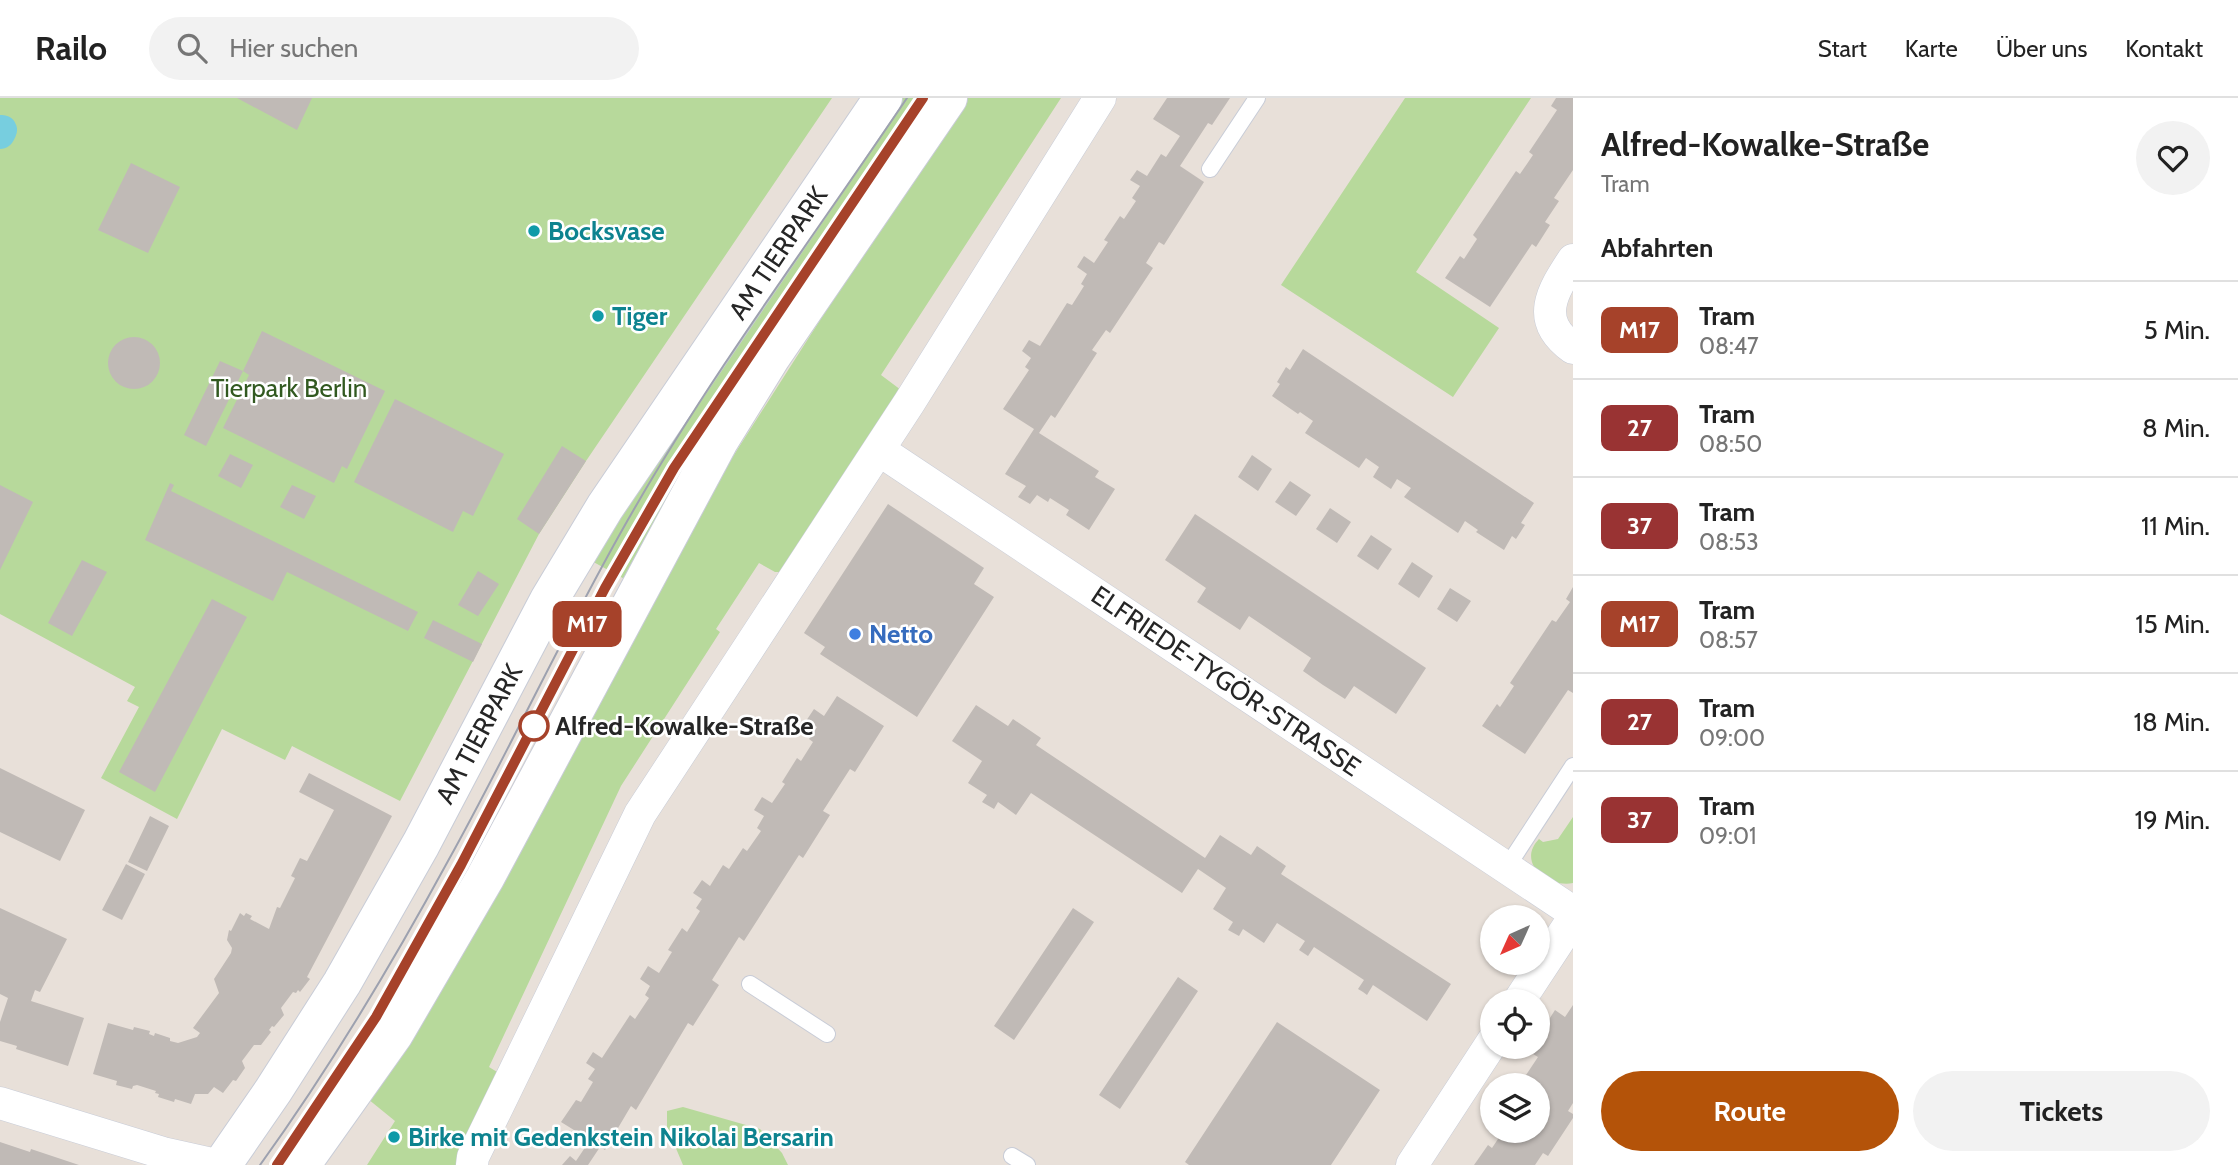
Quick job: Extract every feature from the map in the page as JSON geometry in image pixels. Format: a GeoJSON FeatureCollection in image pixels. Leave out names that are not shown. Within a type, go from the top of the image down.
{"type":"FeatureCollection","features":[{"type":"Feature","properties":{"kind":"main road","name":"AM TIERPARK"},"geometry":{"type":"LineString","coordinates":[[219,1165],[274,1091],[342,983],[430,827],[549,600],[605,507],[883,98]]}},
{"type":"Feature","properties":{"kind":"main road","name":"AM TIERPARK"},"geometry":{"type":"LineString","coordinates":[[301,1165],[394,1034],[485,878],[719,441],[771,357],[948,98]]}},
{"type":"Feature","properties":{"kind":"street"},"geometry":{"type":"LineString","coordinates":[[472,1165],[473,1157],[640,814],[879,450],[1100,98]]}},
{"type":"Feature","properties":{"kind":"street"},"geometry":{"type":"LineString","coordinates":[[1573,260],[1553,289],[1550,306],[1552,326],[1573,348]]}},
{"type":"Feature","properties":{"kind":"street","name":"ELFRIEDE-TYGÖR-STRASSE"},"geometry":{"type":"LineString","coordinates":[[879,450],[1573,912]]}},
{"type":"Feature","properties":{"kind":"street"},"geometry":{"type":"LineString","coordinates":[[1527,989],[1573,919]]}},
{"type":"Feature","properties":{"kind":"street"},"geometry":{"type":"LineString","coordinates":[[1412,1165],[1481,1059]]}},
{"type":"Feature","properties":{"kind":"street"},"geometry":{"type":"LineString","coordinates":[[0,1103],[163,1153],[219,1165]]}},
{"type":"Feature","properties":{"kind":"lane"},"geometry":{"type":"LineString","coordinates":[[1210,169],[1257,98]]}},
{"type":"Feature","properties":{"kind":"lane"},"geometry":{"type":"LineString","coordinates":[[1507,867],[1573,766]]}},
{"type":"Feature","properties":{"kind":"lane"},"geometry":{"type":"LineString","coordinates":[[750,984],[827,1034]]}},
{"type":"Feature","properties":{"kind":"lane"},"geometry":{"type":"LineString","coordinates":[[1012,1156],[1027,1165]]}},
{"type":"Feature","properties":{"kind":"green space","name":"Tierpark Berlin"},"geometry":{"type":"Polygon","coordinates":[[[0,98],[832,98],[539,534],[400,801],[292,746],[285,760],[222,729],[177,819],[101,778],[139,707],[127,701],[135,687],[0,614],[0,98]]]}},
{"type":"Feature","properties":{"kind":"green space"},"geometry":{"type":"Polygon","coordinates":[[[899,98],[934,98],[630,582],[588,559],[899,98]]]}},
{"type":"Feature","properties":{"kind":"green space"},"geometry":{"type":"Polygon","coordinates":[[[966,98],[1061,98],[881,375],[901,390],[781,572],[775,572],[759,563],[716,629],[720,632],[621,786],[489,1067],[502,1075],[459,1165],[367,1165],[395,1121],[368,1099],[730,461],[966,98]]]}},
{"type":"Feature","properties":{"kind":"green space"},"geometry":{"type":"Polygon","coordinates":[[[1405,98],[1531,98],[1416,272],[1499,328],[1453,397],[1281,285],[1405,98]]]}},
{"type":"Feature","properties":{"kind":"green space"},"geometry":{"type":"Polygon","coordinates":[[[1573,817],[1573,883],[1563,884],[1545,878],[1533,865],[1531,857],[1539,839],[1543,842],[1558,839],[1573,817]]]}},
{"type":"Feature","properties":{"kind":"green space"},"geometry":{"type":"Polygon","coordinates":[[[683,1107],[760,1129],[782,1153],[788,1165],[683,1165],[667,1127],[667,1111],[683,1107]]]}},
{"type":"Feature","properties":{"kind":"building"},"geometry":{"type":"Polygon","coordinates":[[[237,98],[312,98],[297,130],[237,98]]]}},
{"type":"Feature","properties":{"kind":"building"},"geometry":{"type":"Polygon","coordinates":[[[1167,98],[1230,98],[1212,125],[1208,123],[1180,166],[1204,182],[1164,245],[1159,242],[1146,263],[1153,268],[1110,333],[1106,330],[1092,350],[1097,353],[1055,418],[1051,415],[1039,433],[1099,471],[1095,477],[1115,489],[1089,530],[1066,515],[1069,510],[1050,498],[1048,502],[1037,495],[1030,504],[1018,497],[1026,486],[1005,474],[1034,429],[1003,409],[1029,370],[1025,367],[1031,358],[1022,351],[1029,340],[1040,346],[1067,303],[1072,305],[1084,286],[1081,284],[1087,274],[1077,267],[1084,256],[1094,263],[1108,242],[1104,240],[1120,216],[1124,219],[1136,201],[1132,198],[1140,186],[1130,180],[1137,170],[1147,176],[1161,154],[1166,157],[1180,136],[1153,119],[1167,98]]]}},
{"type":"Feature","properties":{"kind":"building"},"geometry":{"type":"Polygon","coordinates":[[[1556,98],[1573,98],[1573,170],[1554,198],[1559,201],[1545,222],[1550,225],[1536,247],[1532,244],[1490,307],[1445,278],[1460,256],[1464,259],[1477,239],[1473,235],[1516,171],[1520,174],[1533,155],[1529,152],[1557,110],[1551,106],[1556,98]]]}},
{"type":"Feature","properties":{"kind":"building"},"geometry":{"type":"Polygon","coordinates":[[[131,163],[180,187],[148,253],[98,230],[131,163]]]}},
{"type":"Feature","properties":{"kind":"building"},"geometry":{"type":"Polygon","coordinates":[[[262,331],[385,391],[347,469],[342,466],[334,483],[223,428],[249,375],[243,371],[262,331]]]}},
{"type":"Feature","properties":{"kind":"building"},"geometry":{"type":"Polygon","coordinates":[[[134,337],[144,339],[152,345],[158,353],[158,373],[152,381],[144,387],[134,389],[124,387],[116,381],[110,373],[108,363],[110,353],[116,345],[124,339],[134,337]]]}},
{"type":"Feature","properties":{"kind":"building"},"geometry":{"type":"Polygon","coordinates":[[[1303,349],[1534,503],[1521,523],[1525,525],[1516,539],[1512,536],[1504,550],[1476,532],[1478,530],[1465,521],[1458,533],[1404,497],[1411,488],[1397,479],[1391,489],[1373,477],[1379,467],[1366,458],[1359,468],[1305,433],[1313,421],[1272,396],[1286,367],[1290,370],[1303,349]]]}},
{"type":"Feature","properties":{"kind":"building"},"geometry":{"type":"Polygon","coordinates":[[[220,361],[243,371],[206,446],[184,435],[220,361]]]}},
{"type":"Feature","properties":{"kind":"building"},"geometry":{"type":"Polygon","coordinates":[[[395,399],[504,454],[473,516],[463,511],[453,532],[354,482],[395,399]]]}},
{"type":"Feature","properties":{"kind":"building"},"geometry":{"type":"Polygon","coordinates":[[[562,446],[586,461],[539,534],[517,519],[562,446]]]}},
{"type":"Feature","properties":{"kind":"building"},"geometry":{"type":"Polygon","coordinates":[[[230,454],[253,465],[241,488],[218,476],[230,454]]]}},
{"type":"Feature","properties":{"kind":"building"},"geometry":{"type":"Polygon","coordinates":[[[1252,455],[1272,469],[1258,491],[1238,477],[1252,455]]]}},
{"type":"Feature","properties":{"kind":"building"},"geometry":{"type":"Polygon","coordinates":[[[1290,481],[1311,495],[1296,516],[1275,502],[1290,481]]]}},
{"type":"Feature","properties":{"kind":"building"},"geometry":{"type":"Polygon","coordinates":[[[170,483],[174,485],[171,491],[418,612],[408,631],[287,572],[273,601],[145,540],[170,483]]]}},
{"type":"Feature","properties":{"kind":"building"},"geometry":{"type":"Polygon","coordinates":[[[0,485],[33,502],[0,570],[0,485]]]}},
{"type":"Feature","properties":{"kind":"building"},"geometry":{"type":"Polygon","coordinates":[[[292,485],[316,496],[304,519],[280,507],[292,485]]]}},
{"type":"Feature","properties":{"kind":"building"},"geometry":{"type":"Polygon","coordinates":[[[888,504],[984,568],[974,584],[994,597],[917,717],[820,654],[825,647],[804,633],[888,504]]]}},
{"type":"Feature","properties":{"kind":"building"},"geometry":{"type":"Polygon","coordinates":[[[1330,508],[1351,522],[1337,543],[1316,529],[1330,508]]]}},
{"type":"Feature","properties":{"kind":"building"},"geometry":{"type":"Polygon","coordinates":[[[1195,514],[1426,668],[1396,714],[1354,686],[1345,699],[1323,685],[1303,671],[1311,658],[1249,616],[1240,630],[1197,602],[1206,588],[1165,560],[1195,514]]]}},
{"type":"Feature","properties":{"kind":"building"},"geometry":{"type":"Polygon","coordinates":[[[1371,535],[1392,549],[1378,570],[1357,556],[1371,535]]]}},
{"type":"Feature","properties":{"kind":"building"},"geometry":{"type":"Polygon","coordinates":[[[82,560],[107,572],[72,636],[48,623],[82,560]]]}},
{"type":"Feature","properties":{"kind":"building"},"geometry":{"type":"Polygon","coordinates":[[[1412,562],[1433,576],[1419,598],[1398,584],[1412,562]]]}},
{"type":"Feature","properties":{"kind":"building"},"geometry":{"type":"Polygon","coordinates":[[[478,571],[499,584],[478,616],[458,605],[478,571]]]}},
{"type":"Feature","properties":{"kind":"building"},"geometry":{"type":"Polygon","coordinates":[[[1573,587],[1573,693],[1568,690],[1525,754],[1482,726],[1497,704],[1500,707],[1514,686],[1510,683],[1552,620],[1556,622],[1570,602],[1566,599],[1573,587]]]}},
{"type":"Feature","properties":{"kind":"building"},"geometry":{"type":"Polygon","coordinates":[[[1450,588],[1471,601],[1457,622],[1437,609],[1450,588]]]}},
{"type":"Feature","properties":{"kind":"building"},"geometry":{"type":"Polygon","coordinates":[[[212,599],[247,617],[155,792],[119,772],[212,599]]]}},
{"type":"Feature","properties":{"kind":"building"},"geometry":{"type":"Polygon","coordinates":[[[433,620],[482,644],[473,662],[424,638],[433,620]]]}},
{"type":"Feature","properties":{"kind":"building"},"geometry":{"type":"Polygon","coordinates":[[[837,696],[884,726],[855,772],[850,769],[823,811],[830,815],[803,858],[799,855],[744,941],[739,937],[712,980],[719,985],[693,1026],[688,1023],[636,1110],[631,1106],[605,1150],[600,1147],[588,1165],[562,1165],[570,1156],[576,1161],[590,1140],[561,1122],[576,1100],[581,1102],[593,1082],[588,1079],[595,1069],[586,1063],[593,1052],[602,1058],[630,1015],[635,1019],[649,998],[645,995],[650,986],[640,979],[648,966],[659,973],[672,952],[668,950],[682,928],[687,932],[700,911],[696,908],[702,899],[693,893],[702,880],[710,886],[723,865],[729,869],[743,848],[747,851],[761,831],[757,828],[764,816],[754,810],[762,797],[772,803],[785,784],[782,782],[797,758],[801,761],[813,742],[809,739],[817,727],[806,721],[814,709],[824,716],[837,696]]]}},
{"type":"Feature","properties":{"kind":"building"},"geometry":{"type":"Polygon","coordinates":[[[976,705],[1008,726],[1013,719],[1041,738],[1036,745],[1205,858],[1220,835],[1251,855],[1257,846],[1286,866],[1281,874],[1451,984],[1427,1021],[1373,985],[1367,995],[1358,989],[1364,980],[1314,947],[1308,956],[1299,950],[1305,941],[1277,923],[1264,943],[1243,929],[1239,936],[1228,930],[1233,922],[1213,909],[1226,888],[1198,869],[1182,893],[1031,793],[1016,815],[998,802],[994,809],[982,802],[987,795],[968,783],[982,761],[952,741],[976,705]]]}},
{"type":"Feature","properties":{"kind":"building"},"geometry":{"type":"Polygon","coordinates":[[[0,768],[85,810],[60,861],[0,832],[0,768]]]}},
{"type":"Feature","properties":{"kind":"building"},"geometry":{"type":"Polygon","coordinates":[[[309,773],[392,816],[307,977],[310,979],[300,992],[293,992],[281,1008],[284,1015],[272,1026],[269,1030],[271,1032],[261,1045],[254,1045],[242,1061],[245,1068],[223,1093],[214,1087],[208,1094],[195,1094],[191,1104],[175,1099],[174,1102],[158,1097],[156,1091],[137,1085],[132,1089],[116,1085],[117,1081],[93,1074],[108,1023],[133,1030],[134,1027],[150,1031],[149,1034],[154,1036],[155,1033],[178,1043],[197,1037],[200,1033],[193,1028],[219,993],[214,979],[231,953],[232,948],[227,940],[229,930],[231,931],[240,913],[252,916],[250,919],[269,929],[277,907],[280,908],[295,878],[291,876],[300,858],[307,861],[334,810],[299,792],[309,773]]]}},
{"type":"Feature","properties":{"kind":"building"},"geometry":{"type":"Polygon","coordinates":[[[150,816],[169,826],[147,871],[128,862],[150,816]]]}},
{"type":"Feature","properties":{"kind":"building"},"geometry":{"type":"Polygon","coordinates":[[[126,864],[145,874],[122,920],[102,910],[126,864]]]}},
{"type":"Feature","properties":{"kind":"building"},"geometry":{"type":"Polygon","coordinates":[[[0,908],[67,939],[40,992],[35,990],[31,1001],[84,1018],[68,1066],[0,1041],[0,1022],[8,998],[0,994],[0,908]]]}},
{"type":"Feature","properties":{"kind":"building"},"geometry":{"type":"Polygon","coordinates":[[[1073,908],[1094,922],[1014,1040],[994,1026],[1073,908]]]}},
{"type":"Feature","properties":{"kind":"building"},"geometry":{"type":"Polygon","coordinates":[[[1178,977],[1198,991],[1120,1109],[1099,1095],[1178,977]]]}},
{"type":"Feature","properties":{"kind":"building"},"geometry":{"type":"Polygon","coordinates":[[[1573,1005],[1573,1103],[1568,1111],[1573,1114],[1573,1118],[1548,1156],[1543,1153],[1535,1165],[1474,1165],[1488,1145],[1492,1148],[1495,1143],[1550,1143],[1550,1073],[1527,1073],[1537,1059],[1550,1059],[1550,1018],[1555,1010],[1565,1017],[1573,1005]]]}},
{"type":"Feature","properties":{"kind":"building"},"geometry":{"type":"Polygon","coordinates":[[[1277,1022],[1380,1090],[1331,1165],[1189,1165],[1185,1162],[1277,1022]]]}},
{"type":"Feature","properties":{"kind":"building"},"geometry":{"type":"Polygon","coordinates":[[[0,1142],[30,1152],[31,1149],[79,1165],[0,1165],[0,1142]]]}},
{"type":"Feature","properties":{"kind":"waterway"},"geometry":{"type":"LineString","coordinates":[[0,134],[2,130]]}},
{"type":"Feature","properties":{"kind":"tram line"},"geometry":{"type":"LineString","coordinates":[[260,1165],[335,1054],[404,939],[472,818],[609,554],[697,405],[907,98]]}},
{"type":"Feature","properties":{"kind":"tram line"},"geometry":{"type":"LineString","coordinates":[[277,1165],[376,1017],[461,865],[605,588],[674,468],[923,98]]}},
{"type":"Feature","properties":{"kind":"tram line","name":"M17"},"geometry":{"type":"LineString","coordinates":[[277,1165],[376,1017],[461,865],[605,588],[674,468],[923,98]]}},
{"type":"Feature","properties":{"kind":"place","name":"Bocksvase"},"geometry":{"type":"Point","coordinates":[534,231]}},
{"type":"Feature","properties":{"kind":"place","name":"Tiger"},"geometry":{"type":"Point","coordinates":[598,316]}},
{"type":"Feature","properties":{"kind":"place","name":"Netto"},"geometry":{"type":"Point","coordinates":[855,634]}},
{"type":"Feature","properties":{"kind":"place","name":"Alfred-Kowalke-Straße"},"geometry":{"type":"Point","coordinates":[534,726]}},
{"type":"Feature","properties":{"kind":"place","name":"Birke mit Gedenkstein Nikolai Bersarin"},"geometry":{"type":"Point","coordinates":[394,1137]}}]}
